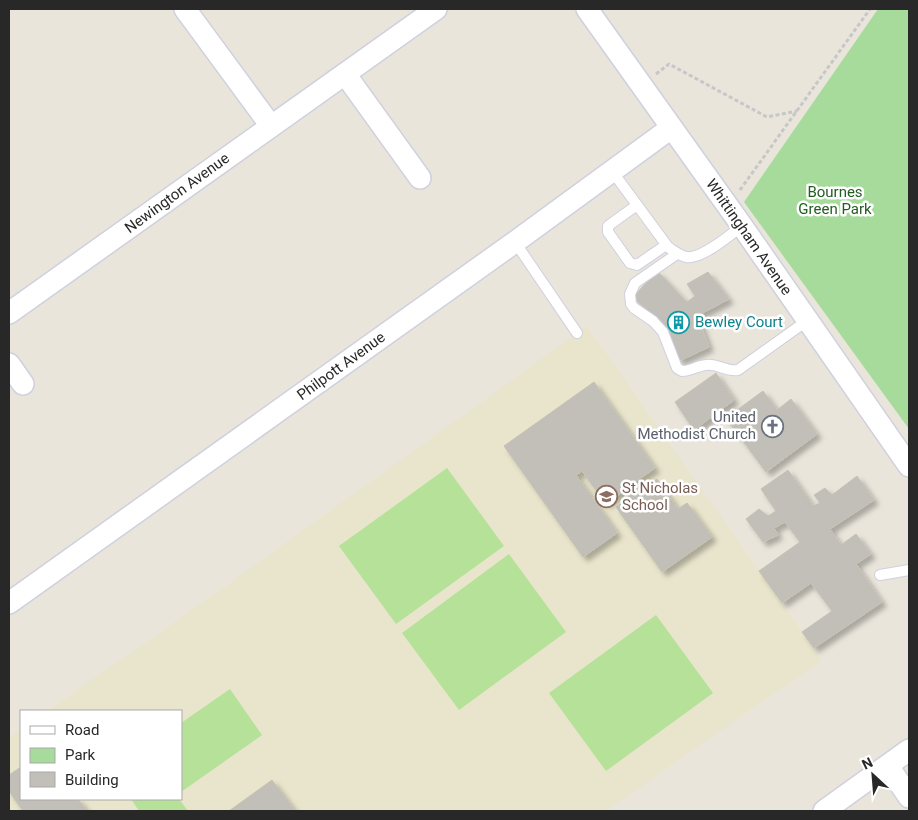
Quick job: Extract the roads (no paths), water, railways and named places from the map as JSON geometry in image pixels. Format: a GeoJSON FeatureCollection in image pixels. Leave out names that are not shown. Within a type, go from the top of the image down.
{"type":"FeatureCollection","features":[{"type":"Feature","properties":{"kind":"street"},"geometry":{"type":"LineString","coordinates":[[185,9],[272,126]]}},
{"type":"Feature","properties":{"kind":"street","name":"Newington Avenue"},"geometry":{"type":"LineString","coordinates":[[9,313],[436,9]]}},
{"type":"Feature","properties":{"kind":"street","name":"Whittingham Avenue"},"geometry":{"type":"LineString","coordinates":[[587,9],[728,206],[909,466]]}},
{"type":"Feature","properties":{"kind":"street"},"geometry":{"type":"LineString","coordinates":[[345,74],[420,178]]}},
{"type":"Feature","properties":{"kind":"street","name":"Philpott Avenue"},"geometry":{"type":"LineString","coordinates":[[9,603],[515,242],[671,128]]}},
{"type":"Feature","properties":{"kind":"street"},"geometry":{"type":"LineString","coordinates":[[9,364],[23,384]]}},
{"type":"Feature","properties":{"kind":"street"},"geometry":{"type":"LineString","coordinates":[[824,811],[909,750]]}},
{"type":"Feature","properties":{"kind":"street"},"geometry":{"type":"LineString","coordinates":[[888,766],[909,797]]}},
{"type":"Feature","properties":{"kind":"lane"},"geometry":{"type":"LineString","coordinates":[[612,170],[666,245],[677,254],[688,258],[699,254],[742,226]]}},
{"type":"Feature","properties":{"kind":"lane"},"geometry":{"type":"LineString","coordinates":[[637,205],[607,228],[630,264],[637,265],[666,245]]}},
{"type":"Feature","properties":{"kind":"lane"},"geometry":{"type":"LineString","coordinates":[[515,242],[577,333]]}},
{"type":"Feature","properties":{"kind":"lane"},"geometry":{"type":"LineString","coordinates":[[677,254],[635,283],[630,294],[631,304],[634,308],[653,321],[664,332],[677,368],[682,371],[705,365],[712,365],[731,371],[738,370],[808,320]]}},
{"type":"Feature","properties":{"kind":"lane"},"geometry":{"type":"LineString","coordinates":[[880,575],[909,570]]}},
{"type":"Feature","properties":{"kind":"place","name":"Bewley Court"},"geometry":{"type":"Point","coordinates":[679,322]}},
{"type":"Feature","properties":{"kind":"place","name":"United Methodist Church"},"geometry":{"type":"Point","coordinates":[772,426]}},
{"type":"Feature","properties":{"kind":"place","name":"St Nicholas School"},"geometry":{"type":"Point","coordinates":[606,497]}},
{"type":"Feature","properties":{"kind":"park label","name":"Bournes Green Park"},"geometry":{"type":"Point","coordinates":[835,200]}}]}
